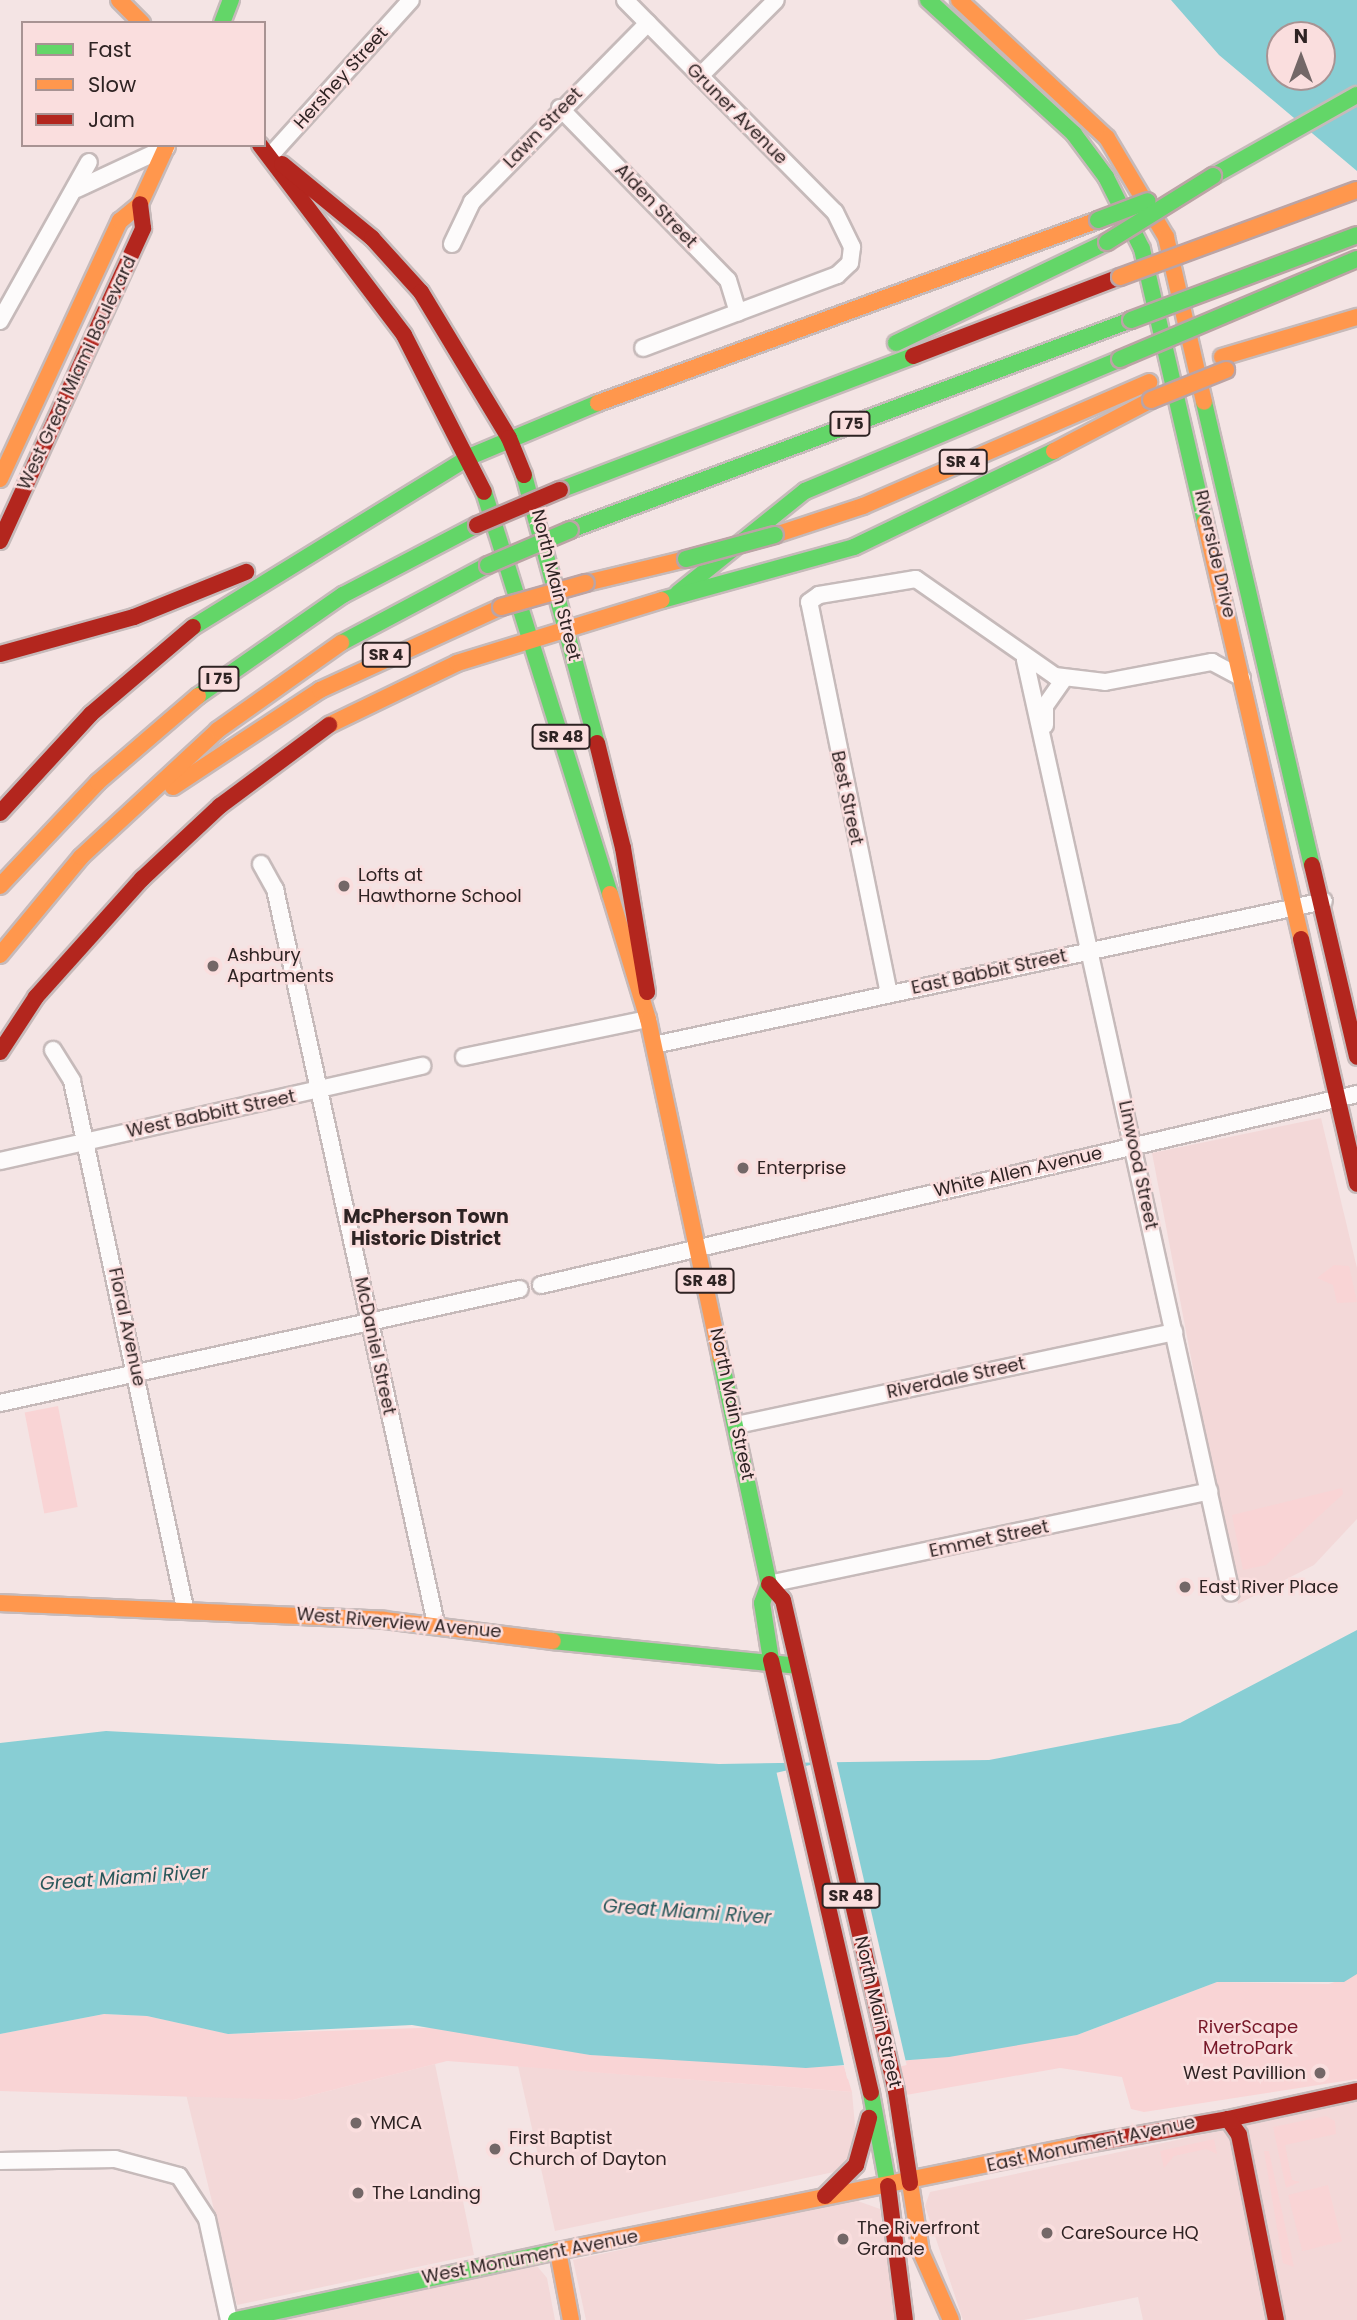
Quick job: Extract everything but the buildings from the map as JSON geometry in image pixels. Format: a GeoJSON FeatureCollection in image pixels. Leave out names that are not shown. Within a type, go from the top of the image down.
{"type":"FeatureCollection","features":[{"type":"Feature","properties":{"kind":"main road"},"geometry":{"type":"LineString","coordinates":[[119,0],[140,21]]}},
{"type":"Feature","properties":{"kind":"main road"},"geometry":{"type":"LineString","coordinates":[[223,21],[231,0]]}},
{"type":"Feature","properties":{"kind":"main road","name":"Riverside Drive"},"geometry":{"type":"LineString","coordinates":[[928,0],[1053,111],[1088,151],[1127,214],[1160,317],[1298,905],[1357,1184]]}},
{"type":"Feature","properties":{"kind":"main road","name":"Riverside Drive"},"geometry":{"type":"LineString","coordinates":[[959,0],[1107,138],[1166,237],[1324,901],[1357,1057]]}},
{"type":"Feature","properties":{"kind":"main road"},"geometry":{"type":"LineString","coordinates":[[1313,121],[1357,86]]}},
{"type":"Feature","properties":{"kind":"main road"},"geometry":{"type":"LineString","coordinates":[[818,391],[864,356],[1107,242],[1213,176],[1357,95]]}},
{"type":"Feature","properties":{"kind":"main road","name":"West Great Miami Boulevard"},"geometry":{"type":"LineString","coordinates":[[0,479],[120,221],[140,204],[167,147]]}},
{"type":"Feature","properties":{"kind":"main road","name":"North Main Street"},"geometry":{"type":"LineString","coordinates":[[265,150],[352,219],[421,292],[509,438],[539,511],[636,912],[653,1045],[737,1425],[769,1584],[783,1600],[896,2091],[921,2252],[951,2320]]}},
{"type":"Feature","properties":{"kind":"main road","name":"North Main Street"},"geometry":{"type":"LineString","coordinates":[[265,150],[404,335],[469,457],[500,528],[648,1019]]}},
{"type":"Feature","properties":{"kind":"main road"},"geometry":{"type":"LineString","coordinates":[[0,813],[126,681],[212,611],[296,557],[469,457],[509,438],[1213,176]]}},
{"type":"Feature","properties":{"kind":"main road","name":"I 75"},"geometry":{"type":"LineString","coordinates":[[0,886],[98,782],[213,683],[343,595],[477,525],[560,490],[818,391],[1357,190]]}},
{"type":"Feature","properties":{"kind":"main road","name":"West Great Miami Boulevard"},"geometry":{"type":"LineString","coordinates":[[0,541],[144,228],[140,204]]}},
{"type":"Feature","properties":{"kind":"main road","name":"I 75"},"geometry":{"type":"LineString","coordinates":[[0,955],[46,895],[146,795],[298,671],[488,565],[570,530],[1357,235]]}},
{"type":"Feature","properties":{"kind":"main road"},"geometry":{"type":"LineString","coordinates":[[659,602],[689,587],[805,491],[1357,259]]}},
{"type":"Feature","properties":{"kind":"main road"},"geometry":{"type":"LineString","coordinates":[[0,1052],[36,997],[142,879],[264,771],[384,695],[531,637],[805,564],[903,527],[1224,363],[1353,318]]}},
{"type":"Feature","properties":{"kind":"main road","name":"SR 4"},"geometry":{"type":"LineString","coordinates":[[146,795],[192,780],[278,717],[359,668],[501,607],[775,535],[863,506],[1149,382],[1224,363]]}},
{"type":"Feature","properties":{"kind":"main road"},"geometry":{"type":"LineString","coordinates":[[0,654],[134,617],[296,557]]}},
{"type":"Feature","properties":{"kind":"main road","name":"North Main Street"},"geometry":{"type":"LineString","coordinates":[[769,1584],[762,1604],[778,1703],[872,2096],[888,2186],[905,2320]]}},
{"type":"Feature","properties":{"kind":"main road","name":"West Riverview Avenue"},"geometry":{"type":"LineString","coordinates":[[0,1603],[185,1608],[436,1625],[772,1668],[796,1664]]}},
{"type":"Feature","properties":{"kind":"main road","name":"East Monument Avenue"},"geometry":{"type":"LineString","coordinates":[[824,2196],[910,2183],[1196,2120],[1228,2119],[1357,2091]]}},
{"type":"Feature","properties":{"kind":"main road","name":"SR 48"},"geometry":{"type":"LineString","coordinates":[[824,2196],[856,2165],[872,2096]]}},
{"type":"Feature","properties":{"kind":"main road"},"geometry":{"type":"LineString","coordinates":[[1228,2119],[1240,2137],[1276,2320]]}},
{"type":"Feature","properties":{"kind":"main road","name":"West Monument Avenue"},"geometry":{"type":"LineString","coordinates":[[236,2320],[824,2196]]}},
{"type":"Feature","properties":{"kind":"main road"},"geometry":{"type":"LineString","coordinates":[[558,2251],[571,2320]]}},
{"type":"Feature","properties":{"kind":"street","name":"Hershey Street"},"geometry":{"type":"LineString","coordinates":[[265,150],[411,0]]}},
{"type":"Feature","properties":{"kind":"street","name":"Gruner Avenue"},"geometry":{"type":"LineString","coordinates":[[625,0],[845,230],[850,263],[837,275],[738,312]]}},
{"type":"Feature","properties":{"kind":"street"},"geometry":{"type":"LineString","coordinates":[[700,76],[776,0]]}},
{"type":"Feature","properties":{"kind":"street","name":"Lawn Street"},"geometry":{"type":"LineString","coordinates":[[452,244],[472,202],[560,108],[648,23]]}},
{"type":"Feature","properties":{"kind":"street","name":"Alden Street"},"geometry":{"type":"LineString","coordinates":[[560,108],[728,280],[738,312]]}},
{"type":"Feature","properties":{"kind":"street"},"geometry":{"type":"LineString","coordinates":[[72,193],[165,147]]}},
{"type":"Feature","properties":{"kind":"street"},"geometry":{"type":"LineString","coordinates":[[0,321],[89,162]]}},
{"type":"Feature","properties":{"kind":"street"},"geometry":{"type":"LineString","coordinates":[[643,348],[738,312]]}},
{"type":"Feature","properties":{"kind":"street","name":"Best Street"},"geometry":{"type":"LineString","coordinates":[[889,994],[809,602],[820,595],[916,579],[1025,660]]}},
{"type":"Feature","properties":{"kind":"street"},"geometry":{"type":"LineString","coordinates":[[1025,660],[1065,679],[1105,682],[1212,662],[1243,679]]}},
{"type":"Feature","properties":{"kind":"street","name":"Linwood Street"},"geometry":{"type":"LineString","coordinates":[[1025,660],[1045,738],[1231,1593]]}},
{"type":"Feature","properties":{"kind":"street","name":"Linwood Street"},"geometry":{"type":"LineString","coordinates":[[1045,738],[1045,706],[1065,679]]}},
{"type":"Feature","properties":{"kind":"street","name":"McDaniel Street"},"geometry":{"type":"LineString","coordinates":[[261,864],[275,889],[436,1625]]}},
{"type":"Feature","properties":{"kind":"street","name":"East Babbit Street"},"geometry":{"type":"LineString","coordinates":[[653,1045],[1324,901]]}},
{"type":"Feature","properties":{"kind":"street"},"geometry":{"type":"LineString","coordinates":[[464,1057],[648,1019]]}},
{"type":"Feature","properties":{"kind":"street","name":"Floral Avenue"},"geometry":{"type":"LineString","coordinates":[[53,1050],[72,1081],[137,1374],[185,1608]]}},
{"type":"Feature","properties":{"kind":"street","name":"West Babbitt Street"},"geometry":{"type":"LineString","coordinates":[[0,1161],[422,1066]]}},
{"type":"Feature","properties":{"kind":"street","name":"White Allen Avenue"},"geometry":{"type":"LineString","coordinates":[[541,1284],[1357,1094]]}},
{"type":"Feature","properties":{"kind":"street"},"geometry":{"type":"LineString","coordinates":[[0,1403],[520,1289]]}},
{"type":"Feature","properties":{"kind":"street","name":"Riverdale Street"},"geometry":{"type":"LineString","coordinates":[[737,1425],[1174,1332]]}},
{"type":"Feature","properties":{"kind":"street","name":"Emmet Street"},"geometry":{"type":"LineString","coordinates":[[769,1584],[1209,1491]]}},
{"type":"Feature","properties":{"kind":"street"},"geometry":{"type":"LineString","coordinates":[[0,2161],[116,2159],[178,2176],[208,2218],[229,2320]]}},
{"type":"Feature","properties":{"kind":"shaded area"},"geometry":{"type":"Polygon","coordinates":[[[1321,1118],[1357,1268],[1357,1519],[1314,1565],[1238,1604],[1152,1153],[1321,1118]]]}},
{"type":"Feature","properties":{"kind":"shaded area"},"geometry":{"type":"Polygon","coordinates":[[[435,2064],[474,2255],[237,2305],[186,2094],[293,2100],[435,2064]]]}},
{"type":"Feature","properties":{"kind":"shaded area"},"geometry":{"type":"Polygon","coordinates":[[[518,2066],[852,2092],[857,2148],[834,2172],[555,2231],[518,2066]]]}},
{"type":"Feature","properties":{"kind":"shaded area"},"geometry":{"type":"Polygon","coordinates":[[[1357,2102],[1357,2320],[1143,2320],[1138,2297],[1024,2320],[963,2320],[925,2206],[930,2192],[1357,2102]]]}},
{"type":"Feature","properties":{"kind":"shaded area"},"geometry":{"type":"Polygon","coordinates":[[[855,2200],[880,2209],[896,2320],[586,2320],[573,2260],[855,2200]]]}},
{"type":"Feature","properties":{"kind":"shaded area"},"geometry":{"type":"Polygon","coordinates":[[[537,2266],[547,2278],[555,2320],[281,2320],[537,2266]]]}},
{"type":"Feature","properties":{"kind":"green space"},"geometry":{"type":"Polygon","coordinates":[[[1334,1265],[1349,1266],[1357,1302],[1337,1303],[1333,1285],[1317,1278],[1334,1265]]]}},
{"type":"Feature","properties":{"kind":"green space"},"geometry":{"type":"Polygon","coordinates":[[[58,1406],[78,1507],[44,1514],[25,1412],[58,1406]]]}},
{"type":"Feature","properties":{"kind":"green space"},"geometry":{"type":"Polygon","coordinates":[[[1342,1488],[1343,1494],[1266,1565],[1243,1570],[1232,1515],[1342,1488]]]}},
{"type":"Feature","properties":{"kind":"green space","name":"RiverScape MetroPark"},"geometry":{"type":"Polygon","coordinates":[[[1357,1974],[1357,2079],[1144,2112],[1131,2109],[1122,2077],[1060,2068],[906,2095],[897,2062],[1077,2035],[1217,1982],[1329,1984],[1357,1974]]]}},
{"type":"Feature","properties":{"kind":"green space"},"geometry":{"type":"Polygon","coordinates":[[[104,2014],[147,2016],[229,2034],[452,2027],[590,2055],[844,2066],[852,2092],[447,2061],[293,2100],[0,2091],[0,2034],[104,2014]]]}},
{"type":"Feature","properties":{"kind":"green space"},"geometry":{"type":"Polygon","coordinates":[[[1326,2116],[1335,2121],[1336,2134],[1285,2145],[1292,2180],[1300,2182],[1286,2188],[1273,2127],[1326,2116]]]}},
{"type":"Feature","properties":{"kind":"green space"},"geometry":{"type":"Polygon","coordinates":[[[1214,2139],[1217,2154],[1206,2149],[1174,2156],[1164,2168],[1160,2151],[1214,2139]]]}},
{"type":"Feature","properties":{"kind":"green space"},"geometry":{"type":"Polygon","coordinates":[[[1264,2151],[1269,2151],[1294,2267],[1283,2263],[1264,2151]]]}},
{"type":"Feature","properties":{"kind":"green space"},"geometry":{"type":"Polygon","coordinates":[[[1328,2185],[1342,2241],[1302,2251],[1288,2195],[1328,2185]]]}},
{"type":"Feature","properties":{"kind":"water"},"geometry":{"type":"Polygon","coordinates":[[[1171,0],[1357,0],[1357,171],[1219,55],[1171,0]]]}},
{"type":"Feature","properties":{"kind":"water","name":"Great Miami River"},"geometry":{"type":"Polygon","coordinates":[[[1357,1630],[1357,1974],[1344,1982],[1217,1982],[1077,2035],[949,2057],[806,2068],[590,2055],[412,2025],[228,2034],[147,2016],[104,2014],[0,2034],[0,1743],[106,1731],[719,1764],[989,1760],[1180,1723],[1357,1630]]]}},
{"type":"Feature","properties":{"kind":"pier"},"geometry":{"type":"Polygon","coordinates":[[[836,1759],[907,2065],[847,2079],[777,1773],[836,1759]]]}},
{"type":"Feature","properties":{"kind":"traffic: fast"},"geometry":{"type":"LineString","coordinates":[[223,21],[231,0]]}},
{"type":"Feature","properties":{"kind":"traffic: fast"},"geometry":{"type":"LineString","coordinates":[[928,0],[1074,134],[1106,177],[1142,249],[1205,522]]}},
{"type":"Feature","properties":{"kind":"traffic: fast"},"geometry":{"type":"LineString","coordinates":[[1213,176],[1357,95]]}},
{"type":"Feature","properties":{"kind":"traffic: fast"},"geometry":{"type":"LineString","coordinates":[[1107,242],[1213,176]]}},
{"type":"Feature","properties":{"kind":"traffic: fast"},"geometry":{"type":"LineString","coordinates":[[1098,220],[1148,201]]}},
{"type":"Feature","properties":{"kind":"traffic: fast"},"geometry":{"type":"LineString","coordinates":[[1131,320],[1357,235]]}},
{"type":"Feature","properties":{"kind":"traffic: fast"},"geometry":{"type":"LineString","coordinates":[[896,343],[1107,242]]}},
{"type":"Feature","properties":{"kind":"traffic: fast"},"geometry":{"type":"LineString","coordinates":[[1120,359],[1357,259]]}},
{"type":"Feature","properties":{"kind":"traffic: fast"},"geometry":{"type":"LineString","coordinates":[[570,530],[1131,320]]}},
{"type":"Feature","properties":{"kind":"traffic: fast"},"geometry":{"type":"LineString","coordinates":[[560,490],[913,356]]}},
{"type":"Feature","properties":{"kind":"traffic: fast"},"geometry":{"type":"LineString","coordinates":[[678,593],[805,491],[1120,359]]}},
{"type":"Feature","properties":{"kind":"traffic: fast"},"geometry":{"type":"LineString","coordinates":[[1204,402],[1312,865]]}},
{"type":"Feature","properties":{"kind":"traffic: fast"},"geometry":{"type":"LineString","coordinates":[[193,627],[469,457],[598,403]]}},
{"type":"Feature","properties":{"kind":"traffic: fast"},"geometry":{"type":"LineString","coordinates":[[662,600],[854,547],[1054,451]]}},
{"type":"Feature","properties":{"kind":"traffic: fast"},"geometry":{"type":"LineString","coordinates":[[524,475],[597,743]]}},
{"type":"Feature","properties":{"kind":"traffic: fast"},"geometry":{"type":"LineString","coordinates":[[484,492],[610,894]]}},
{"type":"Feature","properties":{"kind":"traffic: fast"},"geometry":{"type":"LineString","coordinates":[[198,696],[343,595],[477,525]]}},
{"type":"Feature","properties":{"kind":"traffic: fast"},"geometry":{"type":"LineString","coordinates":[[488,565],[570,530]]}},
{"type":"Feature","properties":{"kind":"traffic: fast"},"geometry":{"type":"LineString","coordinates":[[686,559],[775,535]]}},
{"type":"Feature","properties":{"kind":"traffic: fast"},"geometry":{"type":"LineString","coordinates":[[341,643],[488,565]]}},
{"type":"Feature","properties":{"kind":"traffic: fast"},"geometry":{"type":"LineString","coordinates":[[720,1356],[769,1584],[762,1603],[771,1660]]}},
{"type":"Feature","properties":{"kind":"traffic: fast"},"geometry":{"type":"LineString","coordinates":[[553,1641],[791,1665]]}},
{"type":"Feature","properties":{"kind":"traffic: fast"},"geometry":{"type":"LineString","coordinates":[[871,2093],[888,2186]]}},
{"type":"Feature","properties":{"kind":"traffic: fast"},"geometry":{"type":"LineString","coordinates":[[236,2320],[558,2251]]}},
{"type":"Feature","properties":{"kind":"traffic: slow"},"geometry":{"type":"LineString","coordinates":[[119,0],[140,21]]}},
{"type":"Feature","properties":{"kind":"traffic: slow"},"geometry":{"type":"LineString","coordinates":[[959,0],[1107,138],[1166,237],[1204,402]]}},
{"type":"Feature","properties":{"kind":"traffic: slow"},"geometry":{"type":"LineString","coordinates":[[0,479],[120,221],[140,204],[166,147]]}},
{"type":"Feature","properties":{"kind":"traffic: slow"},"geometry":{"type":"LineString","coordinates":[[1120,277],[1357,190]]}},
{"type":"Feature","properties":{"kind":"traffic: slow"},"geometry":{"type":"LineString","coordinates":[[598,403],[1098,220]]}},
{"type":"Feature","properties":{"kind":"traffic: slow"},"geometry":{"type":"LineString","coordinates":[[1222,357],[1357,317]]}},
{"type":"Feature","properties":{"kind":"traffic: slow"},"geometry":{"type":"LineString","coordinates":[[1151,400],[1226,370]]}},
{"type":"Feature","properties":{"kind":"traffic: slow"},"geometry":{"type":"LineString","coordinates":[[775,535],[863,506],[1149,382]]}},
{"type":"Feature","properties":{"kind":"traffic: slow"},"geometry":{"type":"LineString","coordinates":[[1054,451],[1151,400]]}},
{"type":"Feature","properties":{"kind":"traffic: slow"},"geometry":{"type":"LineString","coordinates":[[1205,522],[1301,939]]}},
{"type":"Feature","properties":{"kind":"traffic: slow"},"geometry":{"type":"LineString","coordinates":[[586,583],[686,559]]}},
{"type":"Feature","properties":{"kind":"traffic: slow"},"geometry":{"type":"LineString","coordinates":[[501,607],[586,583]]}},
{"type":"Feature","properties":{"kind":"traffic: slow"},"geometry":{"type":"LineString","coordinates":[[329,725],[457,663],[662,600]]}},
{"type":"Feature","properties":{"kind":"traffic: slow"},"geometry":{"type":"LineString","coordinates":[[173,787],[320,690],[501,607]]}},
{"type":"Feature","properties":{"kind":"traffic: slow"},"geometry":{"type":"LineString","coordinates":[[0,955],[81,857],[218,730],[341,643]]}},
{"type":"Feature","properties":{"kind":"traffic: slow"},"geometry":{"type":"LineString","coordinates":[[0,886],[98,782],[198,696]]}},
{"type":"Feature","properties":{"kind":"traffic: slow"},"geometry":{"type":"LineString","coordinates":[[610,894],[648,1019],[720,1356]]}},
{"type":"Feature","properties":{"kind":"traffic: slow"},"geometry":{"type":"LineString","coordinates":[[0,1603],[384,1620],[553,1641]]}},
{"type":"Feature","properties":{"kind":"traffic: slow"},"geometry":{"type":"LineString","coordinates":[[571,2320],[558,2251],[1081,2145]]}},
{"type":"Feature","properties":{"kind":"traffic: slow"},"geometry":{"type":"LineString","coordinates":[[910,2183],[921,2252],[951,2320]]}},
{"type":"Feature","properties":{"kind":"traffic: jam"},"geometry":{"type":"LineString","coordinates":[[262,147],[404,335],[484,492]]}},
{"type":"Feature","properties":{"kind":"traffic: jam"},"geometry":{"type":"LineString","coordinates":[[282,164],[372,238],[421,292],[509,438],[524,475]]}},
{"type":"Feature","properties":{"kind":"traffic: jam"},"geometry":{"type":"LineString","coordinates":[[0,541],[143,228],[140,204]]}},
{"type":"Feature","properties":{"kind":"traffic: jam"},"geometry":{"type":"LineString","coordinates":[[913,356],[1120,277]]}},
{"type":"Feature","properties":{"kind":"traffic: jam"},"geometry":{"type":"LineString","coordinates":[[477,525],[560,490]]}},
{"type":"Feature","properties":{"kind":"traffic: jam"},"geometry":{"type":"LineString","coordinates":[[0,654],[134,617],[246,572]]}},
{"type":"Feature","properties":{"kind":"traffic: jam"},"geometry":{"type":"LineString","coordinates":[[0,813],[91,714],[193,627]]}},
{"type":"Feature","properties":{"kind":"traffic: jam"},"geometry":{"type":"LineString","coordinates":[[0,1052],[36,997],[142,879],[220,806],[329,725]]}},
{"type":"Feature","properties":{"kind":"traffic: jam"},"geometry":{"type":"LineString","coordinates":[[597,743],[623,848],[647,992]]}},
{"type":"Feature","properties":{"kind":"traffic: jam"},"geometry":{"type":"LineString","coordinates":[[1312,865],[1357,1057]]}},
{"type":"Feature","properties":{"kind":"traffic: jam"},"geometry":{"type":"LineString","coordinates":[[1301,939],[1357,1184]]}},
{"type":"Feature","properties":{"kind":"traffic: jam"},"geometry":{"type":"LineString","coordinates":[[769,1584],[783,1600],[896,2091],[910,2183]]}},
{"type":"Feature","properties":{"kind":"traffic: jam"},"geometry":{"type":"LineString","coordinates":[[771,1660],[871,2093]]}},
{"type":"Feature","properties":{"kind":"traffic: jam"},"geometry":{"type":"LineString","coordinates":[[1228,2119],[1357,2091]]}},
{"type":"Feature","properties":{"kind":"traffic: jam"},"geometry":{"type":"LineString","coordinates":[[825,2196],[856,2165],[869,2118]]}},
{"type":"Feature","properties":{"kind":"traffic: jam"},"geometry":{"type":"LineString","coordinates":[[1081,2145],[1228,2119],[1239,2135],[1276,2320]]}},
{"type":"Feature","properties":{"kind":"traffic: jam"},"geometry":{"type":"LineString","coordinates":[[888,2186],[905,2320]]}},
{"type":"Feature","properties":{"kind":"place","name":"Lofts at Hawthorne School"},"geometry":{"type":"Point","coordinates":[344,886]}},
{"type":"Feature","properties":{"kind":"place","name":"Ashbury Apartments"},"geometry":{"type":"Point","coordinates":[213,966]}},
{"type":"Feature","properties":{"kind":"place","name":"Enterprise"},"geometry":{"type":"Point","coordinates":[743,1168]}},
{"type":"Feature","properties":{"kind":"place","name":"East River Place"},"geometry":{"type":"Point","coordinates":[1185,1587]}},
{"type":"Feature","properties":{"kind":"place","name":"West Pavillion"},"geometry":{"type":"Point","coordinates":[1320,2073]}},
{"type":"Feature","properties":{"kind":"place","name":"YMCA"},"geometry":{"type":"Point","coordinates":[356,2123]}},
{"type":"Feature","properties":{"kind":"place","name":"First Baptist Church of Dayton"},"geometry":{"type":"Point","coordinates":[495,2149]}},
{"type":"Feature","properties":{"kind":"place","name":"The Landing"},"geometry":{"type":"Point","coordinates":[358,2193]}},
{"type":"Feature","properties":{"kind":"place","name":"CareSource HQ"},"geometry":{"type":"Point","coordinates":[1047,2233]}},
{"type":"Feature","properties":{"kind":"place","name":"The Riverfront Grande"},"geometry":{"type":"Point","coordinates":[843,2239]}},
{"type":"Feature","properties":{"kind":"district","name":"McPherson Town Historic District"},"geometry":{"type":"Point","coordinates":[426,1228]}}]}
